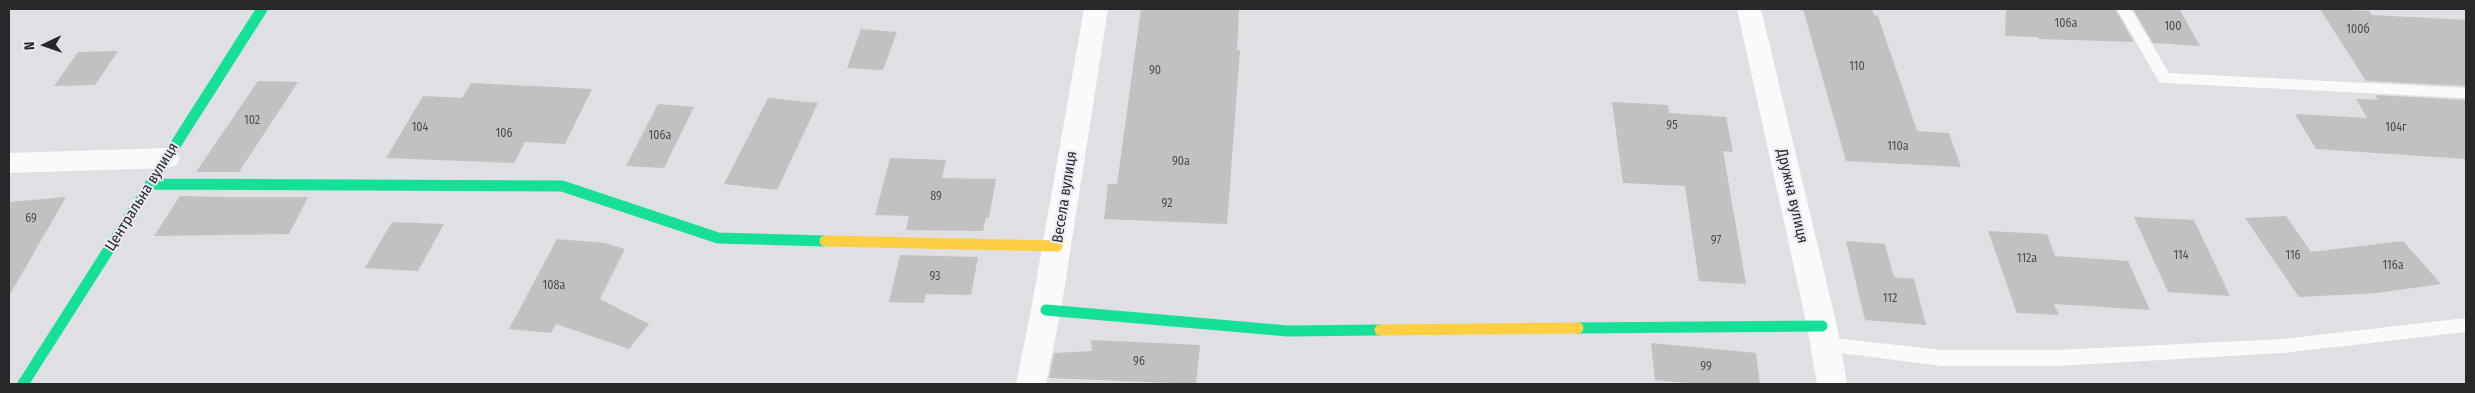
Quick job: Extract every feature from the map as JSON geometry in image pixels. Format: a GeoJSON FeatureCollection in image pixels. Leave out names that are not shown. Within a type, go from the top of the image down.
{"type":"FeatureCollection","features":[{"type":"Feature","properties":{"kind":"street","name":"Центральна вулиця"},"geometry":{"type":"LineString","coordinates":[[23,384],[262,9]]}},
{"type":"Feature","properties":{"kind":"street","name":"Весела вулиця"},"geometry":{"type":"LineString","coordinates":[[1031,384],[1046,310],[1096,9]]}},
{"type":"Feature","properties":{"kind":"street","name":"Дружна вулиця"},"geometry":{"type":"LineString","coordinates":[[1749,9],[1823,335],[1832,384]]}},
{"type":"Feature","properties":{"kind":"street"},"geometry":{"type":"LineString","coordinates":[[9,163],[167,158]]}},
{"type":"Feature","properties":{"kind":"street"},"geometry":{"type":"LineString","coordinates":[[151,184],[562,186],[718,238],[1057,246]]}},
{"type":"Feature","properties":{"kind":"street"},"geometry":{"type":"LineString","coordinates":[[1046,310],[1288,331],[1823,335]]}},
{"type":"Feature","properties":{"kind":"lane"},"geometry":{"type":"LineString","coordinates":[[2124,9],[2164,78],[2466,93]]}},
{"type":"Feature","properties":{"kind":"lane"},"geometry":{"type":"LineString","coordinates":[[1823,335],[1942,358],[2057,358],[2283,346],[2466,326]]}},
{"type":"Feature","properties":{"kind":"building"},"geometry":{"type":"Polygon","coordinates":[[[1141,9],[1239,9],[1237,50],[1240,50],[1227,224],[1104,219],[1108,184],[1117,184],[1141,9]]]}},
{"type":"Feature","properties":{"kind":"building"},"geometry":{"type":"Polygon","coordinates":[[[1803,9],[1872,9],[1874,15],[1878,16],[1917,131],[1949,133],[1961,167],[1846,161],[1803,9]]]}},
{"type":"Feature","properties":{"kind":"building"},"geometry":{"type":"Polygon","coordinates":[[[2006,9],[2115,9],[2134,42],[2005,36],[2006,9]]]}},
{"type":"Feature","properties":{"kind":"building"},"geometry":{"type":"Polygon","coordinates":[[[2133,9],[2180,10],[2200,46],[2153,43],[2133,9]]]}},
{"type":"Feature","properties":{"kind":"building"},"geometry":{"type":"Polygon","coordinates":[[[2320,9],[2369,11],[2372,15],[2466,20],[2466,86],[2366,81],[2320,9]]]}},
{"type":"Feature","properties":{"kind":"building"},"geometry":{"type":"Polygon","coordinates":[[[861,29],[897,32],[883,70],[847,68],[861,29]]]}},
{"type":"Feature","properties":{"kind":"building"},"geometry":{"type":"Polygon","coordinates":[[[118,51],[95,85],[54,86],[78,52],[118,51]]]}},
{"type":"Feature","properties":{"kind":"building"},"geometry":{"type":"Polygon","coordinates":[[[258,81],[298,82],[239,172],[196,172],[258,81]]]}},
{"type":"Feature","properties":{"kind":"building"},"geometry":{"type":"Polygon","coordinates":[[[471,83],[592,89],[565,144],[525,142],[514,163],[386,158],[423,96],[462,98],[471,83]]]}},
{"type":"Feature","properties":{"kind":"building"},"geometry":{"type":"Polygon","coordinates":[[[2375,95],[2466,100],[2466,159],[2316,149],[2295,114],[2367,118],[2356,99],[2378,100],[2375,95]]]}},
{"type":"Feature","properties":{"kind":"building"},"geometry":{"type":"Polygon","coordinates":[[[768,98],[818,103],[777,190],[724,184],[768,98]]]}},
{"type":"Feature","properties":{"kind":"building"},"geometry":{"type":"Polygon","coordinates":[[[1612,102],[1668,105],[1669,113],[1726,117],[1733,152],[1723,151],[1746,284],[1699,281],[1685,186],[1623,183],[1612,102]]]}},
{"type":"Feature","properties":{"kind":"building"},"geometry":{"type":"Polygon","coordinates":[[[658,104],[694,107],[664,168],[626,166],[658,104]]]}},
{"type":"Feature","properties":{"kind":"building"},"geometry":{"type":"Polygon","coordinates":[[[890,158],[946,160],[942,178],[996,179],[989,218],[986,218],[983,231],[906,230],[909,216],[875,215],[890,158]]]}},
{"type":"Feature","properties":{"kind":"building"},"geometry":{"type":"Polygon","coordinates":[[[180,196],[308,197],[289,234],[154,236],[180,196]]]}},
{"type":"Feature","properties":{"kind":"building"},"geometry":{"type":"Polygon","coordinates":[[[66,197],[9,296],[9,202],[66,197]]]}},
{"type":"Feature","properties":{"kind":"building"},"geometry":{"type":"Polygon","coordinates":[[[2286,216],[2311,252],[2403,241],[2441,284],[2377,293],[2299,297],[2245,218],[2286,216]]]}},
{"type":"Feature","properties":{"kind":"building"},"geometry":{"type":"Polygon","coordinates":[[[2134,217],[2194,220],[2230,296],[2168,292],[2134,217]]]}},
{"type":"Feature","properties":{"kind":"building"},"geometry":{"type":"Polygon","coordinates":[[[392,222],[444,224],[418,271],[365,268],[392,222]]]}},
{"type":"Feature","properties":{"kind":"building"},"geometry":{"type":"Polygon","coordinates":[[[1988,231],[2047,234],[2055,256],[2128,261],[2150,310],[2054,304],[2059,315],[2017,313],[1988,231]]]}},
{"type":"Feature","properties":{"kind":"building"},"geometry":{"type":"Polygon","coordinates":[[[557,239],[605,243],[625,249],[600,299],[649,324],[629,349],[556,324],[551,333],[509,329],[557,239]]]}},
{"type":"Feature","properties":{"kind":"building"},"geometry":{"type":"Polygon","coordinates":[[[1846,241],[1885,244],[1894,277],[1914,279],[1926,325],[1865,320],[1846,241]]]}},
{"type":"Feature","properties":{"kind":"building"},"geometry":{"type":"Polygon","coordinates":[[[900,255],[978,257],[971,295],[926,294],[924,303],[889,302],[900,255]]]}},
{"type":"Feature","properties":{"kind":"building"},"geometry":{"type":"Polygon","coordinates":[[[1091,340],[1200,345],[1196,384],[1049,378],[1054,353],[1092,351],[1091,340]]]}},
{"type":"Feature","properties":{"kind":"building"},"geometry":{"type":"Polygon","coordinates":[[[1651,343],[1756,353],[1760,384],[1695,384],[1655,380],[1651,343]]]}},
{"type":"Feature","properties":{"kind":"traffic: fast"},"geometry":{"type":"LineString","coordinates":[[23,384],[262,9]]}},
{"type":"Feature","properties":{"kind":"traffic: fast"},"geometry":{"type":"LineString","coordinates":[[151,184],[562,186],[718,238],[825,241]]}},
{"type":"Feature","properties":{"kind":"traffic: fast"},"geometry":{"type":"LineString","coordinates":[[1046,310],[1288,331],[1380,330]]}},
{"type":"Feature","properties":{"kind":"traffic: fast"},"geometry":{"type":"LineString","coordinates":[[1578,328],[1822,326]]}},
{"type":"Feature","properties":{"kind":"traffic: slow"},"geometry":{"type":"LineString","coordinates":[[825,241],[1057,246]]}},
{"type":"Feature","properties":{"kind":"traffic: slow"},"geometry":{"type":"LineString","coordinates":[[1380,330],[1578,328]]}}]}
